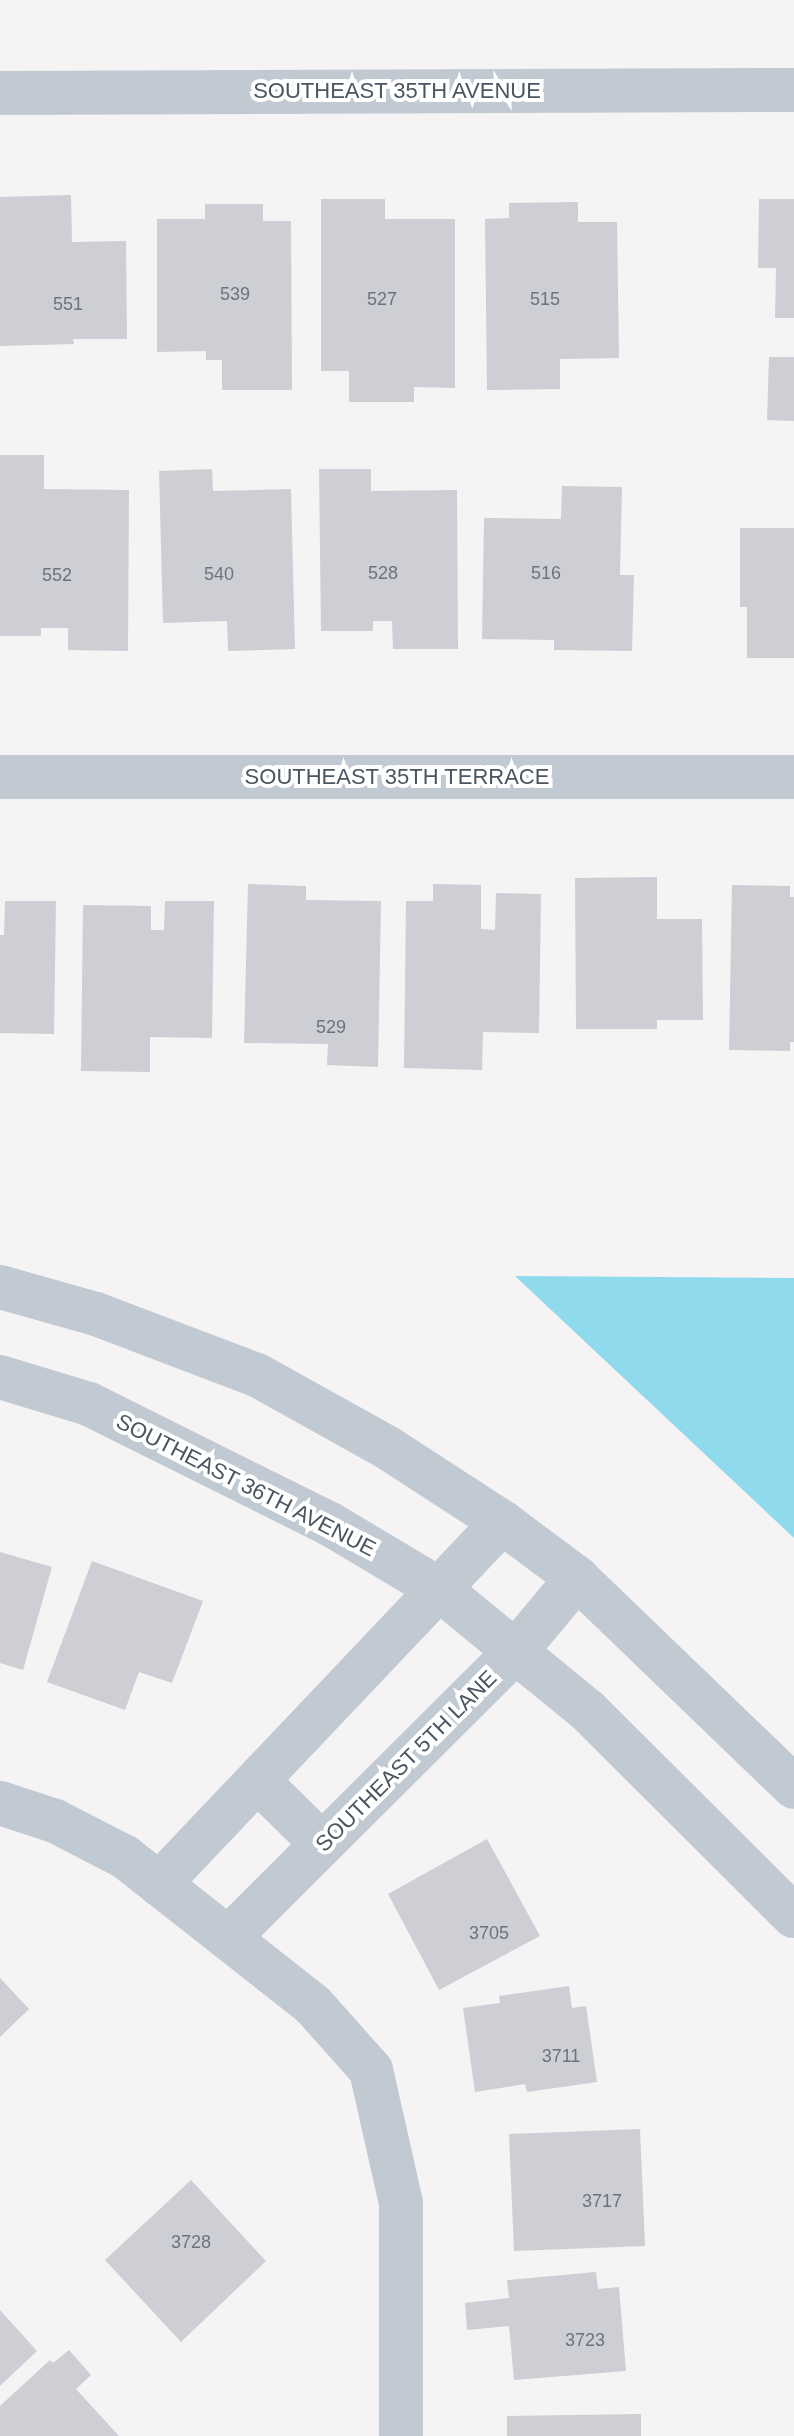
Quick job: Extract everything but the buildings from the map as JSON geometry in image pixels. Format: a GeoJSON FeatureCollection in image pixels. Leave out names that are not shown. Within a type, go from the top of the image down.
{"type":"FeatureCollection","features":[{"type":"Feature","properties":{"kind":"street","name":"SOUTHEAST 35TH AVENUE"},"geometry":{"type":"LineString","coordinates":[[0,93],[794,90]]}},
{"type":"Feature","properties":{"kind":"street","name":"SOUTHEAST 35TH TERRACE"},"geometry":{"type":"LineString","coordinates":[[0,777],[794,777]]}},
{"type":"Feature","properties":{"kind":"street"},"geometry":{"type":"LineString","coordinates":[[0,1287],[96,1314],[257,1375],[388,1448],[502,1522],[577,1578],[794,1787]]}},
{"type":"Feature","properties":{"kind":"street","name":"SOUTHEAST 36TH AVENUE"},"geometry":{"type":"LineString","coordinates":[[0,1377],[89,1404],[330,1524],[439,1589],[587,1710],[794,1916]]}},
{"type":"Feature","properties":{"kind":"street"},"geometry":{"type":"LineString","coordinates":[[159,1884],[502,1522]]}},
{"type":"Feature","properties":{"kind":"street","name":"SOUTHEAST 5TH LANE"},"geometry":{"type":"LineString","coordinates":[[228,1938],[517,1650],[577,1578]]}},
{"type":"Feature","properties":{"kind":"street"},"geometry":{"type":"LineString","coordinates":[[258,1781],[322,1844]]}},
{"type":"Feature","properties":{"kind":"street"},"geometry":{"type":"LineString","coordinates":[[0,1803],[55,1821],[125,1857],[313,2005],[371,2070],[401,2203],[401,2436]]}},
{"type":"Feature","properties":{"kind":"water"},"geometry":{"type":"Polygon","coordinates":[[[515,1276],[794,1278],[794,1538],[515,1276]]]}}]}
